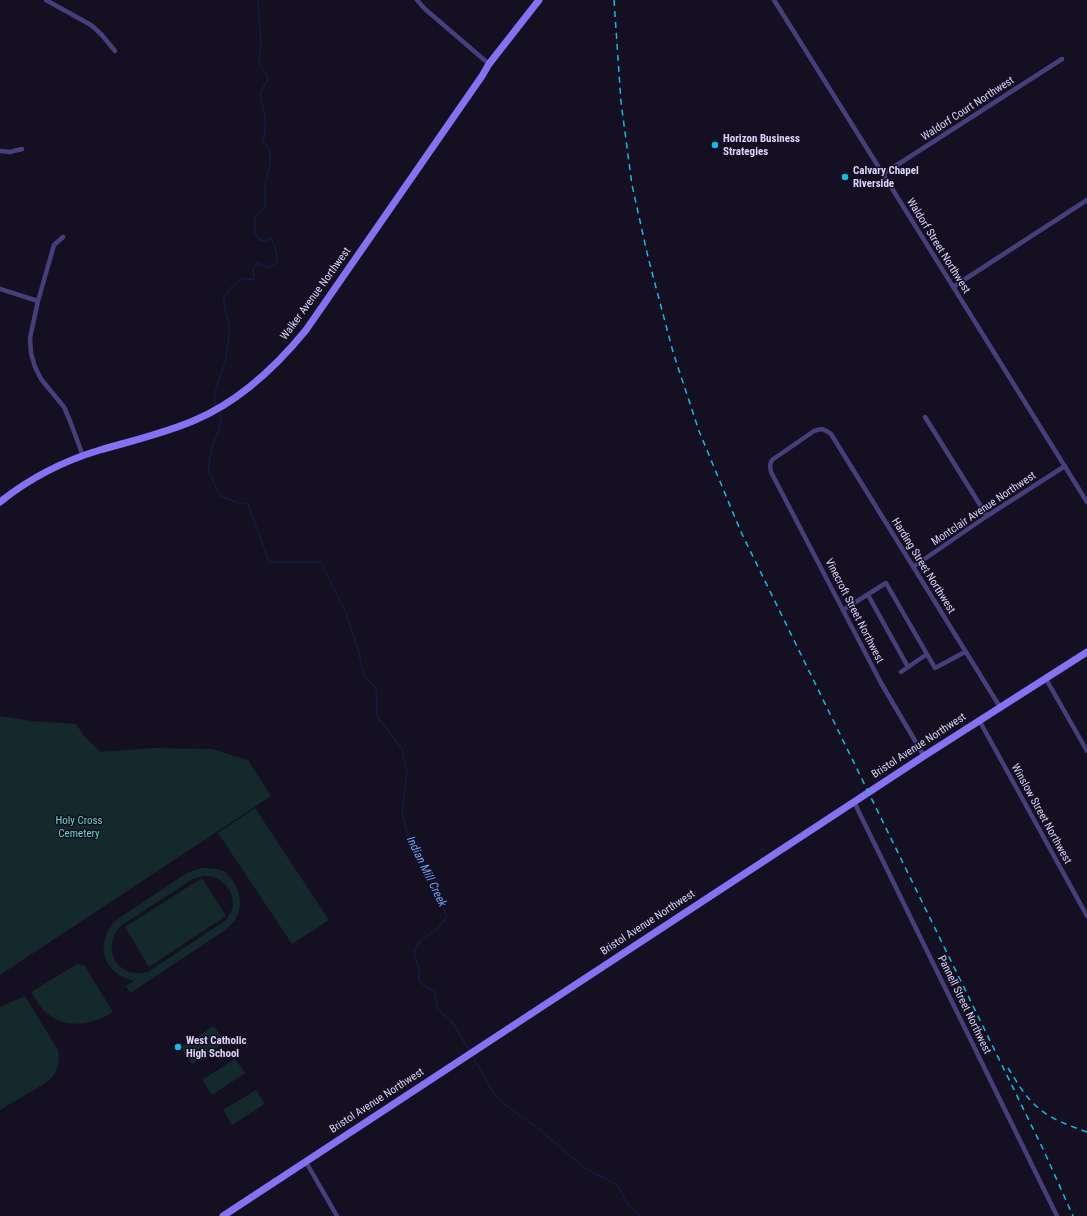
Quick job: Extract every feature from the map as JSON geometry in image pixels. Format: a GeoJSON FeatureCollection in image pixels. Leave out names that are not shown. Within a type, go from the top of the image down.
{"type":"FeatureCollection","features":[{"type":"Feature","properties":{"kind":"street"},"geometry":{"type":"LineString","coordinates":[[46,0],[91,25],[101,34],[115,51]]}},
{"type":"Feature","properties":{"kind":"street"},"geometry":{"type":"LineString","coordinates":[[417,0],[425,9],[489,64]]}},
{"type":"Feature","properties":{"kind":"street","name":"Walker Avenue Northwest"},"geometry":{"type":"LineString","coordinates":[[0,502],[18,488],[57,466],[100,450],[162,433],[212,412],[232,400],[274,366],[306,330],[489,64],[538,0]]}},
{"type":"Feature","properties":{"kind":"street","name":"Waldorf Street Northwest"},"geometry":{"type":"LineString","coordinates":[[774,0],[1087,502]]}},
{"type":"Feature","properties":{"kind":"street","name":"Waldorf Court Northwest"},"geometry":{"type":"LineString","coordinates":[[883,174],[1062,59]]}},
{"type":"Feature","properties":{"kind":"street"},"geometry":{"type":"LineString","coordinates":[[0,152],[10,152],[22,149]]}},
{"type":"Feature","properties":{"kind":"street"},"geometry":{"type":"LineString","coordinates":[[953,287],[1087,200]]}},
{"type":"Feature","properties":{"kind":"street"},"geometry":{"type":"LineString","coordinates":[[63,237],[54,245],[38,301],[30,338],[31,353],[35,367],[41,379],[64,407],[83,456]]}},
{"type":"Feature","properties":{"kind":"street"},"geometry":{"type":"LineString","coordinates":[[0,289],[38,301]]}},
{"type":"Feature","properties":{"kind":"street"},"geometry":{"type":"LineString","coordinates":[[926,417],[987,516]]}},
{"type":"Feature","properties":{"kind":"street","name":"Vinecroft Street Northwest"},"geometry":{"type":"LineString","coordinates":[[831,434],[821,428],[814,431],[772,460],[770,465],[771,472],[881,683],[924,756]]}},
{"type":"Feature","properties":{"kind":"street","name":"Harding Street Northwest"},"geometry":{"type":"LineString","coordinates":[[831,434],[1000,707]]}},
{"type":"Feature","properties":{"kind":"street","name":"Montclair Avenue Northwest"},"geometry":{"type":"LineString","coordinates":[[913,567],[987,516],[1065,466]]}},
{"type":"Feature","properties":{"kind":"street"},"geometry":{"type":"LineString","coordinates":[[843,610],[886,583],[935,668],[965,652]]}},
{"type":"Feature","properties":{"kind":"street"},"geometry":{"type":"LineString","coordinates":[[868,594],[908,667]]}},
{"type":"Feature","properties":{"kind":"street","name":"Bristol Avenue Northwest"},"geometry":{"type":"LineString","coordinates":[[223,1216],[979,720],[1087,652]]}},
{"type":"Feature","properties":{"kind":"street"},"geometry":{"type":"LineString","coordinates":[[900,672],[927,654]]}},
{"type":"Feature","properties":{"kind":"street"},"geometry":{"type":"LineString","coordinates":[[1046,678],[1087,751]]}},
{"type":"Feature","properties":{"kind":"street","name":"Winslow Street Northwest"},"geometry":{"type":"LineString","coordinates":[[979,720],[1087,916]]}},
{"type":"Feature","properties":{"kind":"street","name":"Pannell Street Northwest"},"geometry":{"type":"LineString","coordinates":[[854,802],[1057,1216]]}},
{"type":"Feature","properties":{"kind":"street"},"geometry":{"type":"LineString","coordinates":[[306,1162],[337,1216]]}},
{"type":"Feature","properties":{"kind":"green space","name":"Holy Cross Cemetery"},"geometry":{"type":"Polygon","coordinates":[[[0,716],[33,721],[76,724],[84,736],[101,752],[152,748],[212,749],[248,760],[271,796],[0,975],[0,716]]]}},
{"type":"Feature","properties":{"kind":"green space"},"geometry":{"type":"Polygon","coordinates":[[[255,808],[329,920],[292,944],[218,833],[255,808]]]}},
{"type":"Feature","properties":{"kind":"green space"},"geometry":{"type":"Polygon","coordinates":[[[201,868],[215,869],[224,872],[229,876],[239,893],[240,907],[238,914],[235,920],[224,931],[130,993],[126,986],[134,981],[115,972],[105,957],[105,939],[109,930],[115,921],[187,873],[201,868]],[[211,876],[199,877],[191,880],[122,925],[115,934],[112,943],[112,952],[115,960],[120,966],[128,971],[137,973],[148,972],[226,920],[232,909],[233,903],[230,891],[217,878],[211,876]]]}},
{"type":"Feature","properties":{"kind":"green space"},"geometry":{"type":"Polygon","coordinates":[[[202,878],[226,916],[149,967],[125,927],[202,878]]]}},
{"type":"Feature","properties":{"kind":"green space"},"geometry":{"type":"Polygon","coordinates":[[[77,964],[84,965],[113,1012],[97,1020],[79,1024],[54,1018],[46,1012],[31,992],[77,964]]]}},
{"type":"Feature","properties":{"kind":"green space"},"geometry":{"type":"Polygon","coordinates":[[[25,996],[58,1050],[58,1064],[56,1071],[47,1082],[0,1110],[0,1007],[25,996]]]}},
{"type":"Feature","properties":{"kind":"green space"},"geometry":{"type":"Polygon","coordinates":[[[214,1026],[225,1043],[192,1064],[181,1047],[214,1026]]]}},
{"type":"Feature","properties":{"kind":"green space"},"geometry":{"type":"Polygon","coordinates":[[[235,1059],[245,1073],[212,1095],[202,1080],[235,1059]]]}},
{"type":"Feature","properties":{"kind":"green space"},"geometry":{"type":"Polygon","coordinates":[[[256,1090],[265,1104],[232,1125],[223,1110],[256,1090]]]}},
{"type":"Feature","properties":{"kind":"waterway","name":"Indian Mill Creek"},"geometry":{"type":"LineString","coordinates":[[216,406],[216,390],[225,362],[229,338],[229,325],[224,305],[225,295],[243,278],[254,280],[253,268],[258,263],[268,268],[278,262],[271,238],[265,241],[260,240],[255,233],[255,216],[265,208],[265,185],[270,166],[270,149],[263,143],[265,124],[260,93],[267,81],[267,76],[259,63],[261,45],[258,0]]}},
{"type":"Feature","properties":{"kind":"waterway","name":"Indian Mill Creek"},"geometry":{"type":"LineString","coordinates":[[219,411],[221,415],[220,427],[212,447],[208,469],[220,496],[239,503],[248,504],[269,562],[321,562],[346,613],[358,649],[364,676],[376,688],[377,716],[402,749],[407,773],[402,812],[410,843],[447,916],[437,929],[420,941],[414,951],[419,970],[419,982],[434,991],[438,1009],[453,1023],[470,1052]]}},
{"type":"Feature","properties":{"kind":"waterway","name":"Indian Mill Creek"},"geometry":{"type":"LineString","coordinates":[[472,1055],[494,1094],[511,1109],[539,1129],[586,1169],[614,1183],[619,1188],[625,1200],[632,1209],[640,1216]]}},
{"type":"Feature","properties":{"kind":"railway"},"geometry":{"type":"LineString","coordinates":[[614,0],[621,102],[632,185],[648,257],[673,352],[699,431],[741,532],[1044,1151],[1073,1216]]}},
{"type":"Feature","properties":{"kind":"railway"},"geometry":{"type":"LineString","coordinates":[[1008,1068],[1026,1096],[1046,1114],[1087,1132]]}},
{"type":"Feature","properties":{"kind":"place","name":"Horizon Business Strategies"},"geometry":{"type":"Point","coordinates":[715,145]}},
{"type":"Feature","properties":{"kind":"place","name":"Calvary Chapel Riverside"},"geometry":{"type":"Point","coordinates":[845,177]}},
{"type":"Feature","properties":{"kind":"place","name":"West Catholic High School"},"geometry":{"type":"Point","coordinates":[178,1047]}}]}
